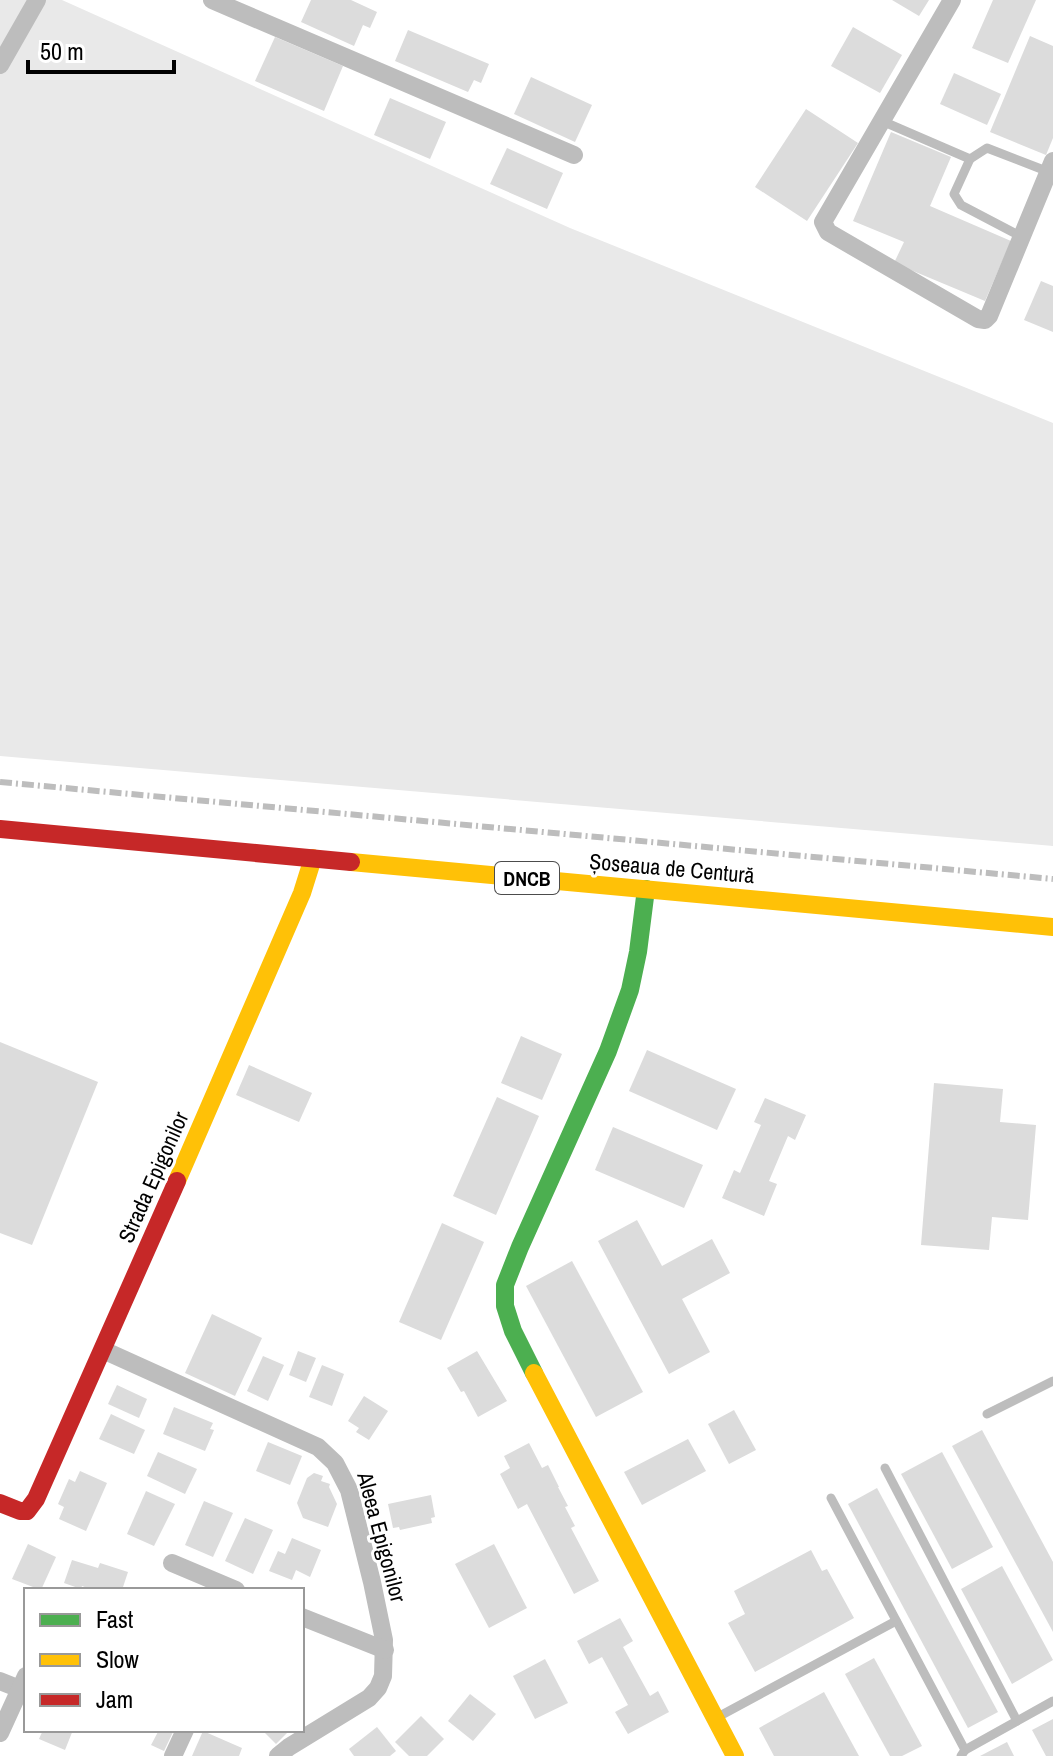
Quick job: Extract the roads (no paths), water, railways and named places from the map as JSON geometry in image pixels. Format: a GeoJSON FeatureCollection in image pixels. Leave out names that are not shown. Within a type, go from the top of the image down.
{"type":"FeatureCollection","features":[{"type":"Feature","properties":{"kind":"street"},"geometry":{"type":"LineString","coordinates":[[0,65],[37,0]]}},
{"type":"Feature","properties":{"kind":"street"},"geometry":{"type":"LineString","coordinates":[[212,0],[574,155]]}},
{"type":"Feature","properties":{"kind":"street"},"geometry":{"type":"LineString","coordinates":[[952,0],[823,222],[828,232],[978,319],[985,320],[1051,166]]}},
{"type":"Feature","properties":{"kind":"street","name":"Șoseaua de Centură"},"geometry":{"type":"LineString","coordinates":[[0,829],[1053,927]]}},
{"type":"Feature","properties":{"kind":"street","name":"Strada Epigonilor"},"geometry":{"type":"LineString","coordinates":[[0,1503],[27,1511],[36,1499],[280,945],[313,858]]}},
{"type":"Feature","properties":{"kind":"street"},"geometry":{"type":"LineString","coordinates":[[646,889],[630,990],[608,1051],[520,1247],[505,1285],[505,1306],[513,1331],[532,1369],[735,1756]]}},
{"type":"Feature","properties":{"kind":"street","name":"Aleea Epigonilor"},"geometry":{"type":"LineString","coordinates":[[103,1350],[328,1454],[349,1490],[385,1650]]}},
{"type":"Feature","properties":{"kind":"street"},"geometry":{"type":"LineString","coordinates":[[172,1563],[231,1588]]}},
{"type":"Feature","properties":{"kind":"street"},"geometry":{"type":"LineString","coordinates":[[278,1756],[374,1694],[383,1676],[385,1650],[304,1618]]}},
{"type":"Feature","properties":{"kind":"street"},"geometry":{"type":"LineString","coordinates":[[0,1681],[23,1682],[0,1733]]}},
{"type":"Feature","properties":{"kind":"street"},"geometry":{"type":"LineString","coordinates":[[173,1756],[184,1732]]}},
{"type":"Feature","properties":{"kind":"lane"},"geometry":{"type":"LineString","coordinates":[[882,121],[970,159]]}},
{"type":"Feature","properties":{"kind":"lane"},"geometry":{"type":"LineString","coordinates":[[1022,237],[961,205],[954,194],[970,159],[987,148],[1051,166]]}},
{"type":"Feature","properties":{"kind":"lane"},"geometry":{"type":"LineString","coordinates":[[987,1414],[1053,1381]]}},
{"type":"Feature","properties":{"kind":"lane"},"geometry":{"type":"LineString","coordinates":[[885,1468],[1017,1721]]}},
{"type":"Feature","properties":{"kind":"lane"},"geometry":{"type":"LineString","coordinates":[[831,1498],[963,1753],[1053,1701]]}},
{"type":"Feature","properties":{"kind":"lane"},"geometry":{"type":"LineString","coordinates":[[715,1718],[896,1621]]}},
{"type":"Feature","properties":{"kind":"railway"},"geometry":{"type":"LineString","coordinates":[[0,782],[1053,879]]}}]}
